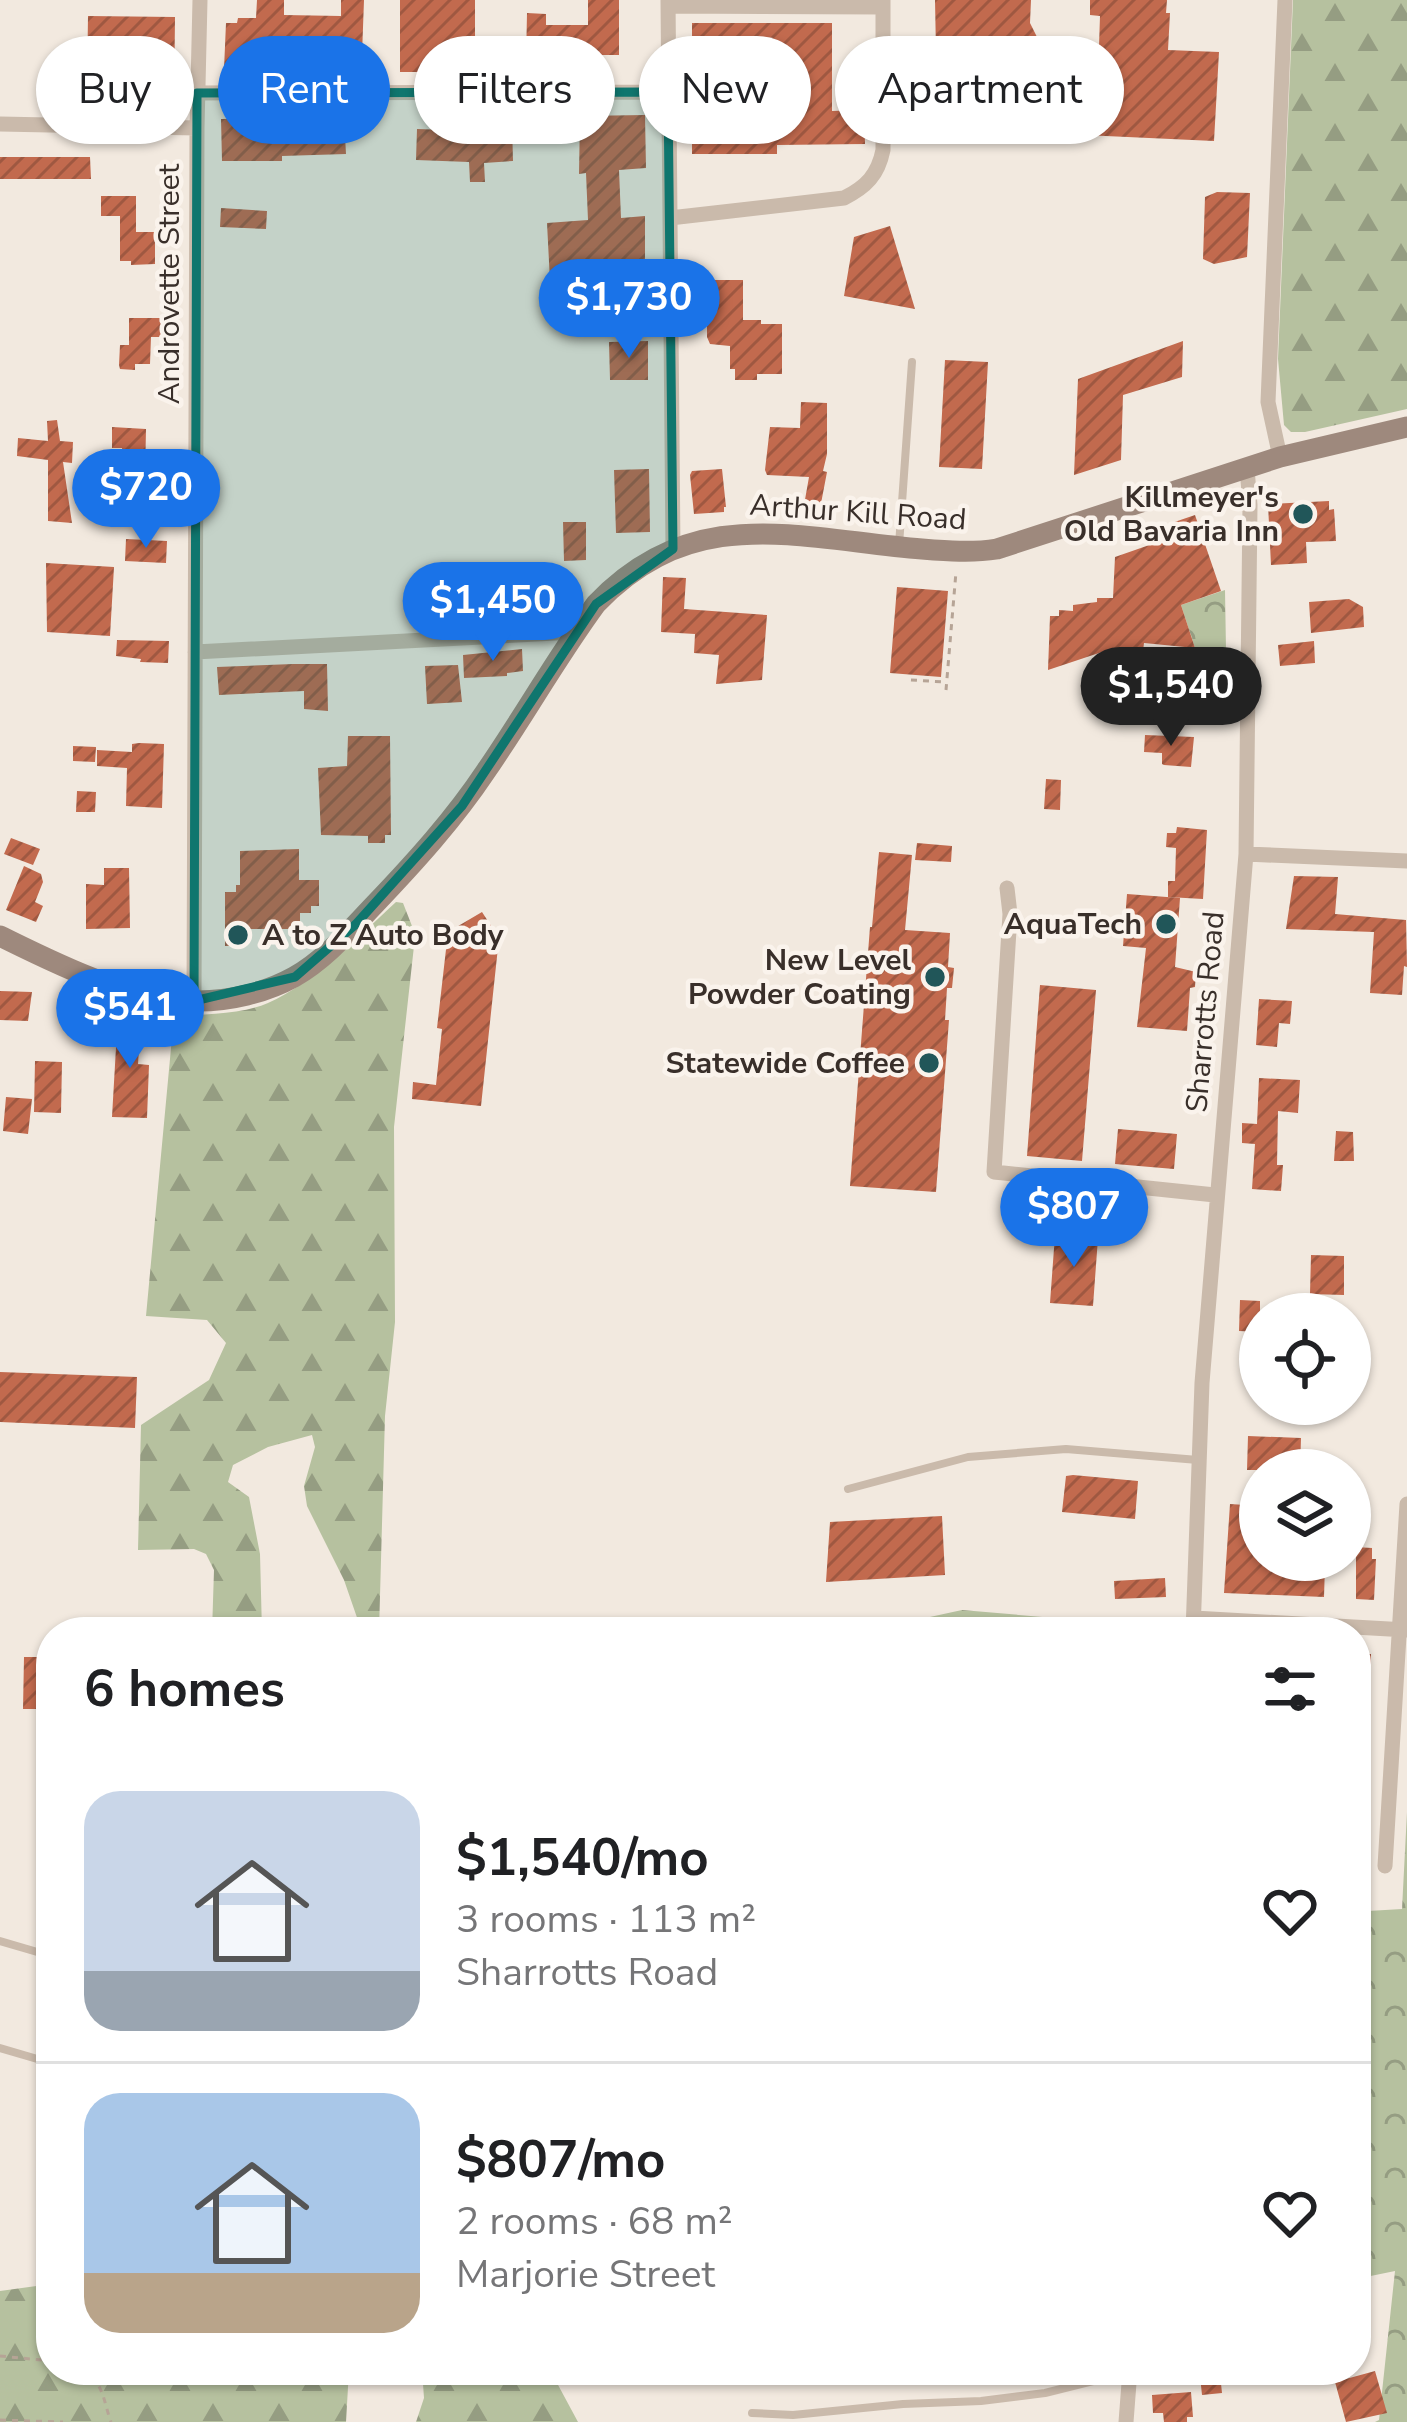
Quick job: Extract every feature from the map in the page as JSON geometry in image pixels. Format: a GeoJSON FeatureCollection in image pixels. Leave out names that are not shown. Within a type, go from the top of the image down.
{"type":"FeatureCollection","features":[{"type":"Feature","properties":{"kind":"street","name":"Androvette Street"},"geometry":{"type":"LineString","coordinates":[[194,1001],[200,0]]}},
{"type":"Feature","properties":{"kind":"street"},"geometry":{"type":"LineString","coordinates":[[1280,457],[1268,403],[1285,0]]}},
{"type":"Feature","properties":{"kind":"street"},"geometry":{"type":"LineString","coordinates":[[668,36],[668,3],[883,3],[883,150],[872,179],[844,198],[670,218]]}},
{"type":"Feature","properties":{"kind":"street"},"geometry":{"type":"LineString","coordinates":[[197,93],[639,92]]}},
{"type":"Feature","properties":{"kind":"street"},"geometry":{"type":"LineString","coordinates":[[0,124],[196,128]]}},
{"type":"Feature","properties":{"kind":"street"},"geometry":{"type":"LineString","coordinates":[[669,144],[673,549]]}},
{"type":"Feature","properties":{"kind":"street","name":"Arthur Kill Road"},"geometry":{"type":"LineString","coordinates":[[0,936],[89,978],[146,994],[194,1001],[266,990],[295,977],[334,945],[411,867],[462,806],[596,604],[645,562],[731,533],[957,551],[1009,547],[1280,457],[1407,427]]}},
{"type":"Feature","properties":{"kind":"street","name":"Sharrotts Road"},"geometry":{"type":"LineString","coordinates":[[1193,1617],[1202,1383],[1246,854],[1250,529],[1246,468]]}},
{"type":"Feature","properties":{"kind":"street"},"geometry":{"type":"LineString","coordinates":[[195,652],[575,632]]}},
{"type":"Feature","properties":{"kind":"street"},"geometry":{"type":"LineString","coordinates":[[1246,854],[1407,861]]}},
{"type":"Feature","properties":{"kind":"street"},"geometry":{"type":"LineString","coordinates":[[1006,888],[1010,914],[994,1172],[1216,1195]]}},
{"type":"Feature","properties":{"kind":"street"},"geometry":{"type":"LineString","coordinates":[[1385,1866],[1404,1629],[1407,1504]]}},
{"type":"Feature","properties":{"kind":"street"},"geometry":{"type":"LineString","coordinates":[[1371,1628],[1404,1629]]}},
{"type":"Feature","properties":{"kind":"street"},"geometry":{"type":"LineString","coordinates":[[1126,2422],[1129,2385]]}},
{"type":"Feature","properties":{"kind":"lane"},"geometry":{"type":"LineString","coordinates":[[899,547],[912,362]]}},
{"type":"Feature","properties":{"kind":"lane"},"geometry":{"type":"LineString","coordinates":[[848,1489],[968,1456],[1066,1450],[1199,1460]]}},
{"type":"Feature","properties":{"kind":"lane"},"geometry":{"type":"LineString","coordinates":[[0,1941],[36,1952]]}},
{"type":"Feature","properties":{"kind":"lane"},"geometry":{"type":"LineString","coordinates":[[0,2048],[36,2059]]}},
{"type":"Feature","properties":{"kind":"lane"},"geometry":{"type":"LineString","coordinates":[[752,2413],[793,2415],[981,2401],[1080,2385]]}},
{"type":"Feature","properties":{"kind":"path"},"geometry":{"type":"LineString","coordinates":[[946,690],[956,572]]}},
{"type":"Feature","properties":{"kind":"path"},"geometry":{"type":"LineString","coordinates":[[910,680],[947,682]]}},
{"type":"Feature","properties":{"kind":"path"},"geometry":{"type":"LineString","coordinates":[[0,2356],[36,2360]]}},
{"type":"Feature","properties":{"kind":"path"},"geometry":{"type":"LineString","coordinates":[[99,2385],[111,2422]]}},
{"type":"Feature","properties":{"kind":"path"},"geometry":{"type":"LineString","coordinates":[[0,2420],[63,2422]]}},
{"type":"Feature","properties":{"kind":"highlighted area"},"geometry":{"type":"Polygon","coordinates":[[[668,92],[673,549],[596,604],[462,806],[356,924],[295,977],[194,1001],[197,93],[668,92]]]}},
{"type":"Feature","properties":{"kind":"green space"},"geometry":{"type":"Polygon","coordinates":[[[1293,0],[1407,0],[1407,409],[1305,432],[1291,432],[1284,425],[1278,359],[1293,0]]]}},
{"type":"Feature","properties":{"kind":"green space"},"geometry":{"type":"Polygon","coordinates":[[[1225,590],[1226,650],[1195,648],[1181,605],[1225,590]]]}},
{"type":"Feature","properties":{"kind":"green space"},"geometry":{"type":"Polygon","coordinates":[[[396,902],[403,903],[414,946],[394,1127],[395,1322],[385,1416],[379,1617],[357,1617],[307,1506],[304,1486],[315,1447],[312,1435],[268,1447],[233,1465],[228,1482],[249,1497],[260,1554],[262,1617],[212,1617],[214,1570],[206,1554],[194,1549],[138,1550],[141,1425],[209,1380],[226,1343],[207,1320],[146,1316],[174,1016],[246,1010],[268,1003],[336,958],[396,902]]]}},
{"type":"Feature","properties":{"kind":"green space"},"geometry":{"type":"Polygon","coordinates":[[[962,1610],[1042,1617],[930,1617],[962,1610]]]}},
{"type":"Feature","properties":{"kind":"green space"},"geometry":{"type":"Polygon","coordinates":[[[1407,1812],[1407,2422],[1375,2422],[1379,2420],[1395,2271],[1371,2276],[1371,1911],[1402,1909],[1407,1812]]]}},
{"type":"Feature","properties":{"kind":"green space"},"geometry":{"type":"Polygon","coordinates":[[[36,2286],[36,2385],[348,2385],[346,2422],[0,2422],[0,2291],[36,2286]]]}},
{"type":"Feature","properties":{"kind":"green space"},"geometry":{"type":"Polygon","coordinates":[[[423,2385],[558,2385],[578,2422],[416,2422],[423,2385]]]}},
{"type":"Feature","properties":{"kind":"building"},"geometry":{"type":"Polygon","coordinates":[[[257,0],[284,0],[284,15],[341,16],[341,0],[364,0],[363,36],[225,36],[226,23],[256,18],[257,0]]]}},
{"type":"Feature","properties":{"kind":"building"},"geometry":{"type":"Polygon","coordinates":[[[400,0],[475,0],[475,36],[414,36],[414,72],[400,72],[400,0]]]}},
{"type":"Feature","properties":{"kind":"building"},"geometry":{"type":"Polygon","coordinates":[[[588,0],[619,0],[619,55],[615,55],[615,36],[527,36],[527,13],[546,14],[546,25],[588,25],[588,0]]]}},
{"type":"Feature","properties":{"kind":"building"},"geometry":{"type":"Polygon","coordinates":[[[935,0],[1031,0],[1030,23],[1036,36],[936,36],[935,0]]]}},
{"type":"Feature","properties":{"kind":"building"},"geometry":{"type":"Polygon","coordinates":[[[1090,0],[1167,0],[1168,50],[1219,52],[1214,141],[1124,137],[1124,36],[1099,36],[1100,16],[1090,15],[1090,0]]]}},
{"type":"Feature","properties":{"kind":"building"},"geometry":{"type":"Polygon","coordinates":[[[88,16],[175,17],[175,36],[88,36],[88,16]]]}},
{"type":"Feature","properties":{"kind":"building"},"geometry":{"type":"Polygon","coordinates":[[[692,23],[832,23],[835,144],[865,144],[777,145],[777,154],[692,154],[692,144],[811,144],[811,36],[692,36],[692,23]]]}},
{"type":"Feature","properties":{"kind":"building"},"geometry":{"type":"Polygon","coordinates":[[[615,115],[639,115],[639,144],[646,144],[646,168],[619,170],[621,218],[645,216],[645,275],[550,281],[547,223],[588,220],[586,173],[579,174],[580,144],[615,144],[615,115]]]}},
{"type":"Feature","properties":{"kind":"building"},"geometry":{"type":"Polygon","coordinates":[[[222,144],[345,144],[346,154],[222,161],[222,144]]]}},
{"type":"Feature","properties":{"kind":"building"},"geometry":{"type":"Polygon","coordinates":[[[417,144],[513,144],[513,161],[484,163],[485,182],[470,182],[469,162],[416,160],[417,144]]]}},
{"type":"Feature","properties":{"kind":"building"},"geometry":{"type":"Polygon","coordinates":[[[0,157],[90,157],[91,179],[0,179],[0,157]]]}},
{"type":"Feature","properties":{"kind":"building"},"geometry":{"type":"Polygon","coordinates":[[[1217,192],[1250,193],[1247,257],[1214,264],[1203,259],[1205,197],[1217,192]]]}},
{"type":"Feature","properties":{"kind":"building"},"geometry":{"type":"Polygon","coordinates":[[[101,196],[136,196],[136,232],[155,232],[155,264],[120,261],[120,216],[101,216],[101,196]]]}},
{"type":"Feature","properties":{"kind":"building"},"geometry":{"type":"Polygon","coordinates":[[[221,208],[267,211],[266,229],[220,227],[221,208]]]}},
{"type":"Feature","properties":{"kind":"building"},"geometry":{"type":"Polygon","coordinates":[[[890,226],[915,309],[844,296],[854,237],[890,226]]]}},
{"type":"Feature","properties":{"kind":"building"},"geometry":{"type":"Polygon","coordinates":[[[743,280],[743,320],[782,324],[782,374],[735,380],[730,346],[710,344],[707,337],[707,283],[743,280]]]}},
{"type":"Feature","properties":{"kind":"building"},"geometry":{"type":"Polygon","coordinates":[[[129,318],[171,318],[171,337],[151,337],[150,364],[135,364],[135,370],[119,365],[120,345],[129,345],[129,318]]]}},
{"type":"Feature","properties":{"kind":"building"},"geometry":{"type":"Polygon","coordinates":[[[648,341],[648,380],[610,380],[609,342],[648,341]]]}},
{"type":"Feature","properties":{"kind":"building"},"geometry":{"type":"Polygon","coordinates":[[[1183,341],[1182,377],[1123,395],[1121,460],[1074,475],[1078,379],[1183,341]]]}},
{"type":"Feature","properties":{"kind":"building"},"geometry":{"type":"Polygon","coordinates":[[[945,360],[988,362],[982,469],[939,467],[945,360]]]}},
{"type":"Feature","properties":{"kind":"building"},"geometry":{"type":"Polygon","coordinates":[[[801,402],[827,403],[823,471],[827,472],[819,514],[803,511],[809,477],[767,475],[765,470],[770,427],[800,428],[801,402]]]}},
{"type":"Feature","properties":{"kind":"building"},"geometry":{"type":"Polygon","coordinates":[[[57,420],[60,441],[73,442],[72,463],[63,462],[72,523],[48,521],[48,460],[17,456],[18,438],[48,441],[47,421],[57,420]]]}},
{"type":"Feature","properties":{"kind":"building"},"geometry":{"type":"Polygon","coordinates":[[[112,427],[146,429],[145,477],[157,479],[157,498],[119,498],[119,478],[124,478],[122,448],[112,448],[112,427]]]}},
{"type":"Feature","properties":{"kind":"building"},"geometry":{"type":"Polygon","coordinates":[[[649,469],[650,532],[616,533],[614,470],[649,469]]]}},
{"type":"Feature","properties":{"kind":"building"},"geometry":{"type":"Polygon","coordinates":[[[722,469],[724,512],[694,514],[692,471],[722,469]]]}},
{"type":"Feature","properties":{"kind":"building"},"geometry":{"type":"Polygon","coordinates":[[[1329,501],[1336,541],[1306,542],[1307,563],[1271,565],[1268,504],[1329,501]]]}},
{"type":"Feature","properties":{"kind":"building"},"geometry":{"type":"Polygon","coordinates":[[[1195,515],[1221,591],[1181,605],[1195,648],[1144,643],[1143,651],[1111,649],[1048,670],[1050,616],[1059,616],[1059,610],[1073,611],[1073,605],[1097,602],[1097,598],[1113,598],[1115,557],[1158,542],[1154,529],[1195,515]]]}},
{"type":"Feature","properties":{"kind":"building"},"geometry":{"type":"Polygon","coordinates":[[[563,522],[586,522],[586,560],[564,561],[563,522]]]}},
{"type":"Feature","properties":{"kind":"building"},"geometry":{"type":"Polygon","coordinates":[[[126,539],[167,541],[166,563],[125,561],[126,539]]]}},
{"type":"Feature","properties":{"kind":"building"},"geometry":{"type":"Polygon","coordinates":[[[46,563],[114,567],[110,636],[47,632],[46,563]]]}},
{"type":"Feature","properties":{"kind":"building"},"geometry":{"type":"Polygon","coordinates":[[[663,577],[686,578],[684,609],[767,615],[762,680],[716,684],[719,655],[694,653],[695,634],[661,632],[663,577]]]}},
{"type":"Feature","properties":{"kind":"building"},"geometry":{"type":"Polygon","coordinates":[[[897,587],[948,591],[941,677],[890,673],[897,587]]]}},
{"type":"Feature","properties":{"kind":"building"},"geometry":{"type":"Polygon","coordinates":[[[1349,599],[1363,607],[1364,627],[1311,633],[1309,602],[1349,599]]]}},
{"type":"Feature","properties":{"kind":"building"},"geometry":{"type":"Polygon","coordinates":[[[117,640],[169,641],[168,663],[116,656],[117,640]]]}},
{"type":"Feature","properties":{"kind":"building"},"geometry":{"type":"Polygon","coordinates":[[[1314,641],[1315,663],[1280,666],[1278,645],[1314,641]]]}},
{"type":"Feature","properties":{"kind":"building"},"geometry":{"type":"Polygon","coordinates":[[[522,649],[523,671],[464,678],[463,655],[522,649]]]}},
{"type":"Feature","properties":{"kind":"building"},"geometry":{"type":"Polygon","coordinates":[[[327,664],[328,711],[304,709],[304,691],[219,695],[217,667],[327,664]]]}},
{"type":"Feature","properties":{"kind":"building"},"geometry":{"type":"Polygon","coordinates":[[[458,665],[462,702],[427,704],[425,666],[458,665]]]}},
{"type":"Feature","properties":{"kind":"building"},"geometry":{"type":"Polygon","coordinates":[[[1145,735],[1194,737],[1191,767],[1164,765],[1162,753],[1144,752],[1145,735]]]}},
{"type":"Feature","properties":{"kind":"building"},"geometry":{"type":"Polygon","coordinates":[[[348,736],[390,736],[391,835],[385,835],[385,843],[368,843],[368,836],[321,835],[318,768],[347,766],[348,736]]]}},
{"type":"Feature","properties":{"kind":"building"},"geometry":{"type":"Polygon","coordinates":[[[132,744],[164,744],[162,808],[126,806],[127,768],[97,766],[97,750],[132,752],[132,744]]]}},
{"type":"Feature","properties":{"kind":"building"},"geometry":{"type":"Polygon","coordinates":[[[73,746],[96,747],[95,762],[73,761],[73,746]]]}},
{"type":"Feature","properties":{"kind":"building"},"geometry":{"type":"Polygon","coordinates":[[[1046,779],[1061,780],[1060,810],[1044,809],[1046,779]]]}},
{"type":"Feature","properties":{"kind":"building"},"geometry":{"type":"Polygon","coordinates":[[[77,791],[96,792],[95,812],[76,812],[77,791]]]}},
{"type":"Feature","properties":{"kind":"building"},"geometry":{"type":"Polygon","coordinates":[[[1177,827],[1207,830],[1203,899],[1168,897],[1168,881],[1175,881],[1176,848],[1166,847],[1167,833],[1176,833],[1177,827]]]}},
{"type":"Feature","properties":{"kind":"building"},"geometry":{"type":"Polygon","coordinates":[[[11,838],[40,849],[33,865],[4,854],[11,838]]]}},
{"type":"Feature","properties":{"kind":"building"},"geometry":{"type":"Polygon","coordinates":[[[917,843],[952,846],[951,862],[915,860],[917,843]]]}},
{"type":"Feature","properties":{"kind":"building"},"geometry":{"type":"Polygon","coordinates":[[[299,849],[299,880],[319,880],[319,906],[311,906],[311,913],[300,913],[300,929],[247,929],[247,946],[225,946],[225,892],[236,892],[240,885],[240,851],[299,849]]]}},
{"type":"Feature","properties":{"kind":"building"},"geometry":{"type":"Polygon","coordinates":[[[879,852],[912,855],[905,930],[950,933],[948,967],[954,968],[952,988],[947,988],[945,1020],[949,1020],[936,1192],[850,1186],[879,852]]]}},
{"type":"Feature","properties":{"kind":"building"},"geometry":{"type":"Polygon","coordinates":[[[24,866],[41,874],[43,882],[35,902],[43,906],[36,922],[6,910],[24,866]]]}},
{"type":"Feature","properties":{"kind":"building"},"geometry":{"type":"Polygon","coordinates":[[[104,868],[129,868],[130,928],[86,929],[86,884],[104,885],[104,868]]]}},
{"type":"Feature","properties":{"kind":"building"},"geometry":{"type":"Polygon","coordinates":[[[1294,876],[1338,877],[1335,914],[1406,920],[1402,995],[1370,993],[1374,932],[1286,929],[1294,876]]]}},
{"type":"Feature","properties":{"kind":"building"},"geometry":{"type":"Polygon","coordinates":[[[1127,894],[1180,898],[1175,967],[1196,972],[1187,1031],[1137,1027],[1146,948],[1123,946],[1127,894]]]}},
{"type":"Feature","properties":{"kind":"building"},"geometry":{"type":"Polygon","coordinates":[[[482,912],[499,938],[481,1106],[412,1099],[413,1082],[436,1085],[448,932],[482,912]]]}},
{"type":"Feature","properties":{"kind":"building"},"geometry":{"type":"Polygon","coordinates":[[[1040,985],[1096,990],[1082,1161],[1027,1156],[1040,985]]]}},
{"type":"Feature","properties":{"kind":"building"},"geometry":{"type":"Polygon","coordinates":[[[0,991],[32,992],[28,1021],[0,1020],[0,991]]]}},
{"type":"Feature","properties":{"kind":"building"},"geometry":{"type":"Polygon","coordinates":[[[1259,999],[1292,1001],[1290,1024],[1279,1023],[1277,1047],[1256,1045],[1259,999]]]}},
{"type":"Feature","properties":{"kind":"building"},"geometry":{"type":"Polygon","coordinates":[[[118,1013],[141,1018],[138,1064],[149,1065],[147,1118],[112,1117],[118,1013]]]}},
{"type":"Feature","properties":{"kind":"building"},"geometry":{"type":"Polygon","coordinates":[[[35,1061],[62,1062],[61,1113],[34,1112],[35,1061]]]}},
{"type":"Feature","properties":{"kind":"building"},"geometry":{"type":"Polygon","coordinates":[[[1259,1078],[1300,1080],[1298,1113],[1278,1111],[1281,1191],[1252,1189],[1255,1144],[1242,1143],[1242,1123],[1257,1124],[1259,1078]]]}},
{"type":"Feature","properties":{"kind":"building"},"geometry":{"type":"Polygon","coordinates":[[[6,1097],[32,1099],[28,1134],[3,1131],[6,1097]]]}},
{"type":"Feature","properties":{"kind":"building"},"geometry":{"type":"Polygon","coordinates":[[[1118,1129],[1177,1134],[1174,1169],[1115,1164],[1118,1129]]]}},
{"type":"Feature","properties":{"kind":"building"},"geometry":{"type":"Polygon","coordinates":[[[1336,1131],[1353,1132],[1354,1161],[1334,1161],[1336,1131]]]}},
{"type":"Feature","properties":{"kind":"building"},"geometry":{"type":"Polygon","coordinates":[[[1055,1235],[1098,1238],[1093,1306],[1050,1303],[1055,1235]]]}},
{"type":"Feature","properties":{"kind":"building"},"geometry":{"type":"Polygon","coordinates":[[[1311,1255],[1344,1256],[1344,1293],[1310,1293],[1311,1255]]]}},
{"type":"Feature","properties":{"kind":"building"},"geometry":{"type":"Polygon","coordinates":[[[0,1372],[137,1377],[135,1428],[0,1422],[0,1372]]]}},
{"type":"Feature","properties":{"kind":"building"},"geometry":{"type":"Polygon","coordinates":[[[1248,1436],[1301,1438],[1301,1449],[1248,1449],[1248,1436]]]}},
{"type":"Feature","properties":{"kind":"building"},"geometry":{"type":"Polygon","coordinates":[[[1066,1476],[1138,1481],[1135,1519],[1062,1512],[1066,1476]]]}},
{"type":"Feature","properties":{"kind":"building"},"geometry":{"type":"Polygon","coordinates":[[[1230,1504],[1239,1505],[1239,1581],[1324,1581],[1324,1597],[1224,1593],[1230,1504]]]}},
{"type":"Feature","properties":{"kind":"building"},"geometry":{"type":"Polygon","coordinates":[[[942,1516],[945,1575],[826,1582],[830,1522],[942,1516]]]}},
{"type":"Feature","properties":{"kind":"building"},"geometry":{"type":"Polygon","coordinates":[[[1372,1548],[1374,1600],[1356,1599],[1356,1581],[1371,1581],[1372,1548]]]}},
{"type":"Feature","properties":{"kind":"building"},"geometry":{"type":"Polygon","coordinates":[[[1165,1578],[1166,1597],[1115,1599],[1114,1581],[1165,1578]]]}},
{"type":"Feature","properties":{"kind":"building"},"geometry":{"type":"Polygon","coordinates":[[[24,1657],[36,1657],[36,1709],[23,1709],[24,1657]]]}},
{"type":"Feature","properties":{"kind":"building"},"geometry":{"type":"Polygon","coordinates":[[[1375,2371],[1387,2413],[1346,2422],[1336,2385],[1371,2385],[1375,2371]]]}},
{"type":"Feature","properties":{"kind":"building"},"geometry":{"type":"Polygon","coordinates":[[[1201,2385],[1221,2385],[1222,2393],[1202,2395],[1201,2385]]]}},
{"type":"Feature","properties":{"kind":"building"},"geometry":{"type":"Polygon","coordinates":[[[1191,2392],[1193,2417],[1187,2417],[1187,2422],[1164,2422],[1163,2413],[1153,2413],[1152,2395],[1191,2392]]]}},
{"type":"Feature","properties":{"kind":"place","name":"Killmeyer's Old Bavaria Inn"},"geometry":{"type":"Point","coordinates":[1303,514]}},
{"type":"Feature","properties":{"kind":"place","name":"AquaTech"},"geometry":{"type":"Point","coordinates":[1166,924]}},
{"type":"Feature","properties":{"kind":"place","name":"A to Z Auto Body"},"geometry":{"type":"Point","coordinates":[238,935]}},
{"type":"Feature","properties":{"kind":"place","name":"New Level Powder Coating"},"geometry":{"type":"Point","coordinates":[935,977]}},
{"type":"Feature","properties":{"kind":"place","name":"Statewide Coffee"},"geometry":{"type":"Point","coordinates":[929,1063]}}]}
